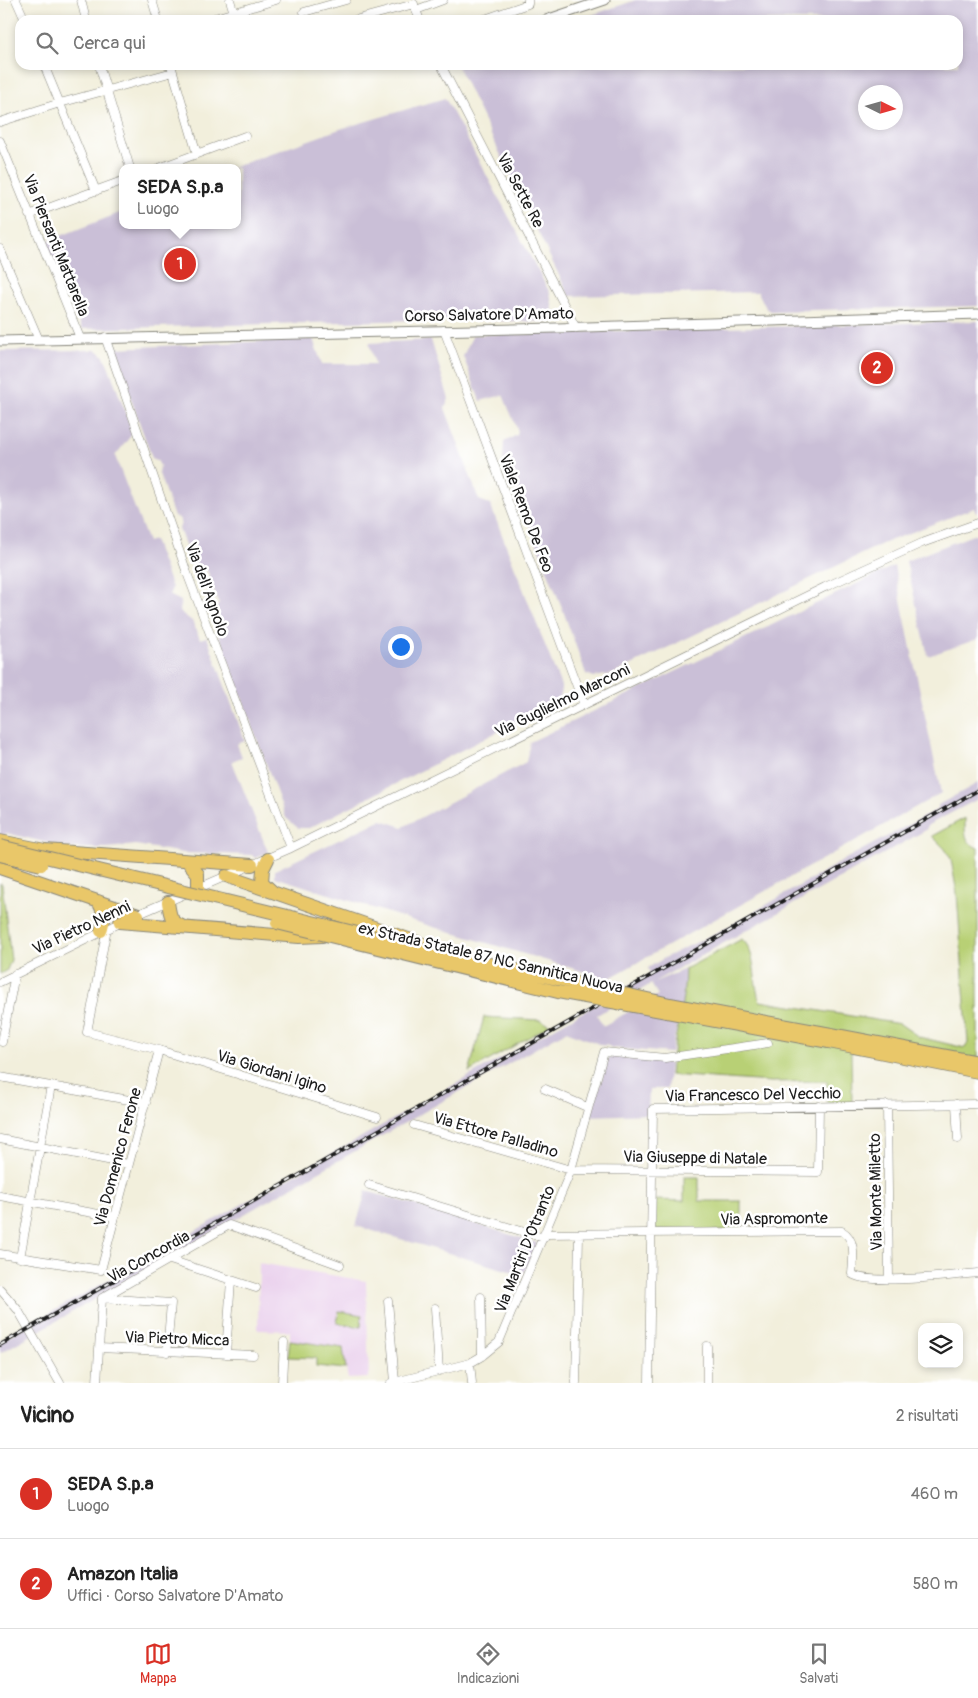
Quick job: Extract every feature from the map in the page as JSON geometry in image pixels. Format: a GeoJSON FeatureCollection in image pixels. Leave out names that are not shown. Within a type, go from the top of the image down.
{"type":"FeatureCollection","features":[{"type":"Feature","properties":{"kind":"highway"},"geometry":{"type":"LineString","coordinates":[[0,841],[45,850],[252,865]]}},
{"type":"Feature","properties":{"kind":"highway","name":"ex Strada Statale 87 NC Sannitica Nuova"},"geometry":{"type":"LineString","coordinates":[[0,846],[453,956],[978,1072]]}},
{"type":"Feature","properties":{"kind":"highway","name":"ex Strada Statale 87 NC Sannitica Nuova"},"geometry":{"type":"LineString","coordinates":[[0,855],[558,992],[978,1062]]}},
{"type":"Feature","properties":{"kind":"highway"},"geometry":{"type":"LineString","coordinates":[[268,860],[263,869],[262,882],[266,888],[275,893]]}},
{"type":"Feature","properties":{"kind":"highway"},"geometry":{"type":"LineString","coordinates":[[188,861],[198,874],[198,888]]}},
{"type":"Feature","properties":{"kind":"highway"},"geometry":{"type":"LineString","coordinates":[[0,868],[138,915]]}},
{"type":"Feature","properties":{"kind":"highway"},"geometry":{"type":"LineString","coordinates":[[226,876],[453,956]]}},
{"type":"Feature","properties":{"kind":"highway"},"geometry":{"type":"LineString","coordinates":[[98,901],[105,916],[104,930]]}},
{"type":"Feature","properties":{"kind":"highway"},"geometry":{"type":"LineString","coordinates":[[164,904],[170,918],[176,924],[187,928]]}},
{"type":"Feature","properties":{"kind":"highway"},"geometry":{"type":"LineString","coordinates":[[120,922],[299,937],[327,936]]}},
{"type":"Feature","properties":{"kind":"street"},"geometry":{"type":"LineString","coordinates":[[16,0],[23,15]]}},
{"type":"Feature","properties":{"kind":"street"},"geometry":{"type":"LineString","coordinates":[[80,0],[84,15]]}},
{"type":"Feature","properties":{"kind":"street"},"geometry":{"type":"LineString","coordinates":[[152,0],[156,15]]}},
{"type":"Feature","properties":{"kind":"street"},"geometry":{"type":"LineString","coordinates":[[230,0],[234,13]]}},
{"type":"Feature","properties":{"kind":"street"},"geometry":{"type":"LineString","coordinates":[[227,15],[276,0]]}},
{"type":"Feature","properties":{"kind":"street"},"geometry":{"type":"LineString","coordinates":[[304,12],[346,0]]}},
{"type":"Feature","properties":{"kind":"street"},"geometry":{"type":"LineString","coordinates":[[375,15],[443,0]]}},
{"type":"Feature","properties":{"kind":"street"},"geometry":{"type":"LineString","coordinates":[[496,15],[528,4],[528,0]]}},
{"type":"Feature","properties":{"kind":"street"},"geometry":{"type":"LineString","coordinates":[[561,15],[605,0]]}},
{"type":"Feature","properties":{"kind":"street"},"geometry":{"type":"LineString","coordinates":[[46,70],[96,192]]}},
{"type":"Feature","properties":{"kind":"street"},"geometry":{"type":"LineString","coordinates":[[101,70],[129,164]]}},
{"type":"Feature","properties":{"kind":"street"},"geometry":{"type":"LineString","coordinates":[[0,122],[60,103],[107,91],[169,70]]}},
{"type":"Feature","properties":{"kind":"street"},"geometry":{"type":"LineString","coordinates":[[172,70],[197,154]]}},
{"type":"Feature","properties":{"kind":"street","name":"Via Sette Re"},"geometry":{"type":"LineString","coordinates":[[444,70],[576,328]]}},
{"type":"Feature","properties":{"kind":"street"},"geometry":{"type":"LineString","coordinates":[[170,164],[245,136]]}},
{"type":"Feature","properties":{"kind":"street","name":"Via Piersanti Mattarella"},"geometry":{"type":"LineString","coordinates":[[0,141],[4,162],[29,215],[80,338]]}},
{"type":"Feature","properties":{"kind":"street"},"geometry":{"type":"LineString","coordinates":[[29,215],[119,182]]}},
{"type":"Feature","properties":{"kind":"street"},"geometry":{"type":"LineString","coordinates":[[0,249],[39,340]]}},
{"type":"Feature","properties":{"kind":"street","name":"Corso Salvatore D'Amato"},"geometry":{"type":"LineString","coordinates":[[0,341],[105,337],[576,328],[978,314]]}},
{"type":"Feature","properties":{"kind":"street","name":"Viale Remo De Feo"},"geometry":{"type":"LineString","coordinates":[[444,330],[584,705]]}},
{"type":"Feature","properties":{"kind":"street","name":"Via dell'Agnolo"},"geometry":{"type":"LineString","coordinates":[[105,337],[187,573],[291,848]]}},
{"type":"Feature","properties":{"kind":"street","name":"Via Guglielmo Marconi"},"geometry":{"type":"LineString","coordinates":[[164,904],[252,865],[268,860],[825,587],[922,543],[978,523]]}},
{"type":"Feature","properties":{"kind":"street","name":"Via Pietro Nenni"},"geometry":{"type":"LineString","coordinates":[[0,982],[120,922],[164,904]]}},
{"type":"Feature","properties":{"kind":"street","name":"Via Giordani Igino"},"geometry":{"type":"LineString","coordinates":[[104,930],[87,1032],[159,1050],[377,1117]]}},
{"type":"Feature","properties":{"kind":"street"},"geometry":{"type":"LineString","coordinates":[[2,1042],[15,974]]}},
{"type":"Feature","properties":{"kind":"street","name":"Via Martiri D'Otranto"},"geometry":{"type":"LineString","coordinates":[[393,1382],[470,1363],[482,1356],[498,1342],[505,1332],[571,1170],[587,1107],[604,1052],[665,1058],[768,1043]]}},
{"type":"Feature","properties":{"kind":"street","name":"Via Domenico Ferone"},"geometry":{"type":"LineString","coordinates":[[20,1258],[101,1270],[159,1050]]}},
{"type":"Feature","properties":{"kind":"street"},"geometry":{"type":"LineString","coordinates":[[0,1077],[146,1103]]}},
{"type":"Feature","properties":{"kind":"street"},"geometry":{"type":"LineString","coordinates":[[0,1254],[20,1258],[51,1086]]}},
{"type":"Feature","properties":{"kind":"street"},"geometry":{"type":"LineString","coordinates":[[545,1089],[587,1107]]}},
{"type":"Feature","properties":{"kind":"street"},"geometry":{"type":"LineString","coordinates":[[956,1104],[958,1139]]}},
{"type":"Feature","properties":{"kind":"street","name":"Via Francesco Del Vecchio"},"geometry":{"type":"LineString","coordinates":[[649,1383],[654,1109],[978,1104]]}},
{"type":"Feature","properties":{"kind":"street","name":"Via Monte Miletto"},"geometry":{"type":"LineString","coordinates":[[887,1105],[889,1279]]}},
{"type":"Feature","properties":{"kind":"street","name":"Via Giuseppe di Natale"},"geometry":{"type":"LineString","coordinates":[[571,1170],[818,1172],[819,1106]]}},
{"type":"Feature","properties":{"kind":"street","name":"Via Ettore Palladino"},"geometry":{"type":"LineString","coordinates":[[414,1126],[571,1170]]}},
{"type":"Feature","properties":{"kind":"street"},"geometry":{"type":"LineString","coordinates":[[0,1139],[40,1145],[128,1164]]}},
{"type":"Feature","properties":{"kind":"street"},"geometry":{"type":"LineString","coordinates":[[370,1185],[545,1236],[651,1234]]}},
{"type":"Feature","properties":{"kind":"street"},"geometry":{"type":"LineString","coordinates":[[0,1196],[115,1216]]}},
{"type":"Feature","properties":{"kind":"street","name":"Via Concordia"},"geometry":{"type":"LineString","coordinates":[[97,1383],[102,1298],[229,1225],[340,1265]]}},
{"type":"Feature","properties":{"kind":"street","name":"Via Aspromonte"},"geometry":{"type":"LineString","coordinates":[[651,1234],[842,1231],[849,1235],[853,1248],[852,1274],[857,1278],[889,1279],[978,1274]]}},
{"type":"Feature","properties":{"kind":"street"},"geometry":{"type":"LineString","coordinates":[[576,1383],[579,1234]]}},
{"type":"Feature","properties":{"kind":"street"},"geometry":{"type":"LineString","coordinates":[[170,1260],[256,1288]]}},
{"type":"Feature","properties":{"kind":"street"},"geometry":{"type":"LineString","coordinates":[[226,1354],[231,1280]]}},
{"type":"Feature","properties":{"kind":"street"},"geometry":{"type":"LineString","coordinates":[[0,1289],[18,1310],[60,1383]]}},
{"type":"Feature","properties":{"kind":"street"},"geometry":{"type":"LineString","coordinates":[[481,1296],[482,1356]]}},
{"type":"Feature","properties":{"kind":"street"},"geometry":{"type":"LineString","coordinates":[[102,1298],[171,1303],[167,1352]]}},
{"type":"Feature","properties":{"kind":"street"},"geometry":{"type":"LineString","coordinates":[[388,1301],[393,1382]]}},
{"type":"Feature","properties":{"kind":"street"},"geometry":{"type":"LineString","coordinates":[[436,1308],[439,1371]]}},
{"type":"Feature","properties":{"kind":"street"},"geometry":{"type":"LineString","coordinates":[[282,1383],[284,1342]]}},
{"type":"Feature","properties":{"kind":"street"},"geometry":{"type":"LineString","coordinates":[[707,1346],[707,1383]]}},
{"type":"Feature","properties":{"kind":"street","name":"Via Pietro Micca"},"geometry":{"type":"LineString","coordinates":[[99,1348],[253,1355]]}},
{"type":"Feature","properties":{"kind":"street"},"geometry":{"type":"LineString","coordinates":[[470,1363],[472,1383]]}},
{"type":"Feature","properties":{"kind":"shaded area"},"geometry":{"type":"Polygon","coordinates":[[[636,0],[978,0],[978,306],[771,311],[766,308],[758,292],[569,296],[459,70],[963,70],[963,15],[592,15],[636,0]]]}},
{"type":"Feature","properties":{"kind":"shaded area"},"geometry":{"type":"Polygon","coordinates":[[[445,98],[550,293],[555,322],[419,320],[82,329],[45,242],[119,213],[119,229],[241,229],[241,164],[340,129],[445,98]]]}},
{"type":"Feature","properties":{"kind":"shaded area"},"geometry":{"type":"Polygon","coordinates":[[[978,321],[978,512],[976,513],[974,508],[884,543],[613,674],[594,677],[586,674],[561,605],[503,460],[504,442],[517,435],[518,431],[503,395],[480,401],[463,356],[473,335],[978,321]]]}},
{"type":"Feature","properties":{"kind":"shaded area"},"geometry":{"type":"Polygon","coordinates":[[[313,339],[322,364],[375,364],[369,343],[431,340],[449,399],[445,408],[479,500],[490,504],[561,686],[561,695],[554,703],[309,828],[298,828],[286,818],[211,614],[219,604],[207,570],[193,566],[179,529],[181,523],[179,518],[174,517],[158,471],[160,466],[157,460],[152,458],[115,354],[117,348],[313,339]]]}},
{"type":"Feature","properties":{"kind":"shaded area"},"geometry":{"type":"Polygon","coordinates":[[[97,350],[103,355],[108,365],[133,433],[115,456],[148,542],[154,540],[172,588],[169,595],[181,601],[180,612],[192,621],[200,639],[207,637],[245,741],[237,744],[242,757],[232,761],[268,852],[255,858],[252,855],[183,853],[136,845],[108,848],[69,848],[6,833],[4,837],[0,836],[0,351],[97,350]]]}},
{"type":"Feature","properties":{"kind":"shaded area"},"geometry":{"type":"Polygon","coordinates":[[[978,533],[978,639],[928,656],[906,561],[978,533]]]}},
{"type":"Feature","properties":{"kind":"shaded area"},"geometry":{"type":"Polygon","coordinates":[[[894,566],[941,793],[608,979],[275,877],[275,870],[381,820],[403,827],[526,762],[530,742],[894,566]]]}},
{"type":"Feature","properties":{"kind":"shaded area"},"geometry":{"type":"Polygon","coordinates":[[[978,783],[978,799],[928,825],[926,830],[652,983],[685,969],[683,1000],[671,1053],[612,1048],[566,1031],[0,1353],[0,1341],[650,974],[648,968],[666,957],[728,927],[849,857],[938,809],[938,805],[978,783]],[[651,984],[597,1015],[603,1026],[658,995],[651,984]]]}},
{"type":"Feature","properties":{"kind":"shaded area"},"geometry":{"type":"Polygon","coordinates":[[[609,1056],[660,1060],[670,1064],[667,1089],[649,1089],[648,1114],[590,1116],[609,1056]]]}},
{"type":"Feature","properties":{"kind":"shaded area"},"geometry":{"type":"Polygon","coordinates":[[[366,1191],[537,1243],[523,1275],[356,1226],[366,1191]]]}},
{"type":"Feature","properties":{"kind":"shaded area"},"geometry":{"type":"Polygon","coordinates":[[[259,1263],[366,1281],[369,1378],[348,1379],[342,1348],[290,1340],[290,1331],[258,1330],[259,1263]]]}},
{"type":"Feature","properties":{"kind":"green space"},"geometry":{"type":"Polygon","coordinates":[[[965,818],[966,836],[973,846],[978,848],[978,1058],[851,1052],[852,1102],[827,1103],[827,1081],[771,1082],[670,1075],[683,996],[685,969],[742,939],[747,945],[753,960],[760,1001],[900,1024],[919,1037],[965,1048],[968,1043],[957,894],[951,859],[945,849],[932,836],[965,818]]]}},
{"type":"Feature","properties":{"kind":"green space"},"geometry":{"type":"Polygon","coordinates":[[[0,883],[2,884],[11,960],[7,970],[0,974],[0,883]]]}},
{"type":"Feature","properties":{"kind":"green space"},"geometry":{"type":"Polygon","coordinates":[[[484,1017],[540,1020],[550,1025],[469,1072],[484,1017]]]}},
{"type":"Feature","properties":{"kind":"green space"},"geometry":{"type":"Polygon","coordinates":[[[684,1177],[699,1177],[699,1201],[741,1201],[741,1231],[655,1231],[655,1200],[684,1201],[684,1177]]]}},
{"type":"Feature","properties":{"kind":"green space"},"geometry":{"type":"Polygon","coordinates":[[[339,1311],[362,1315],[361,1327],[337,1323],[339,1311]]]}},
{"type":"Feature","properties":{"kind":"green space"},"geometry":{"type":"Polygon","coordinates":[[[290,1340],[343,1348],[346,1369],[316,1366],[316,1358],[288,1357],[290,1340]]]}},
{"type":"Feature","properties":{"kind":"railway"},"geometry":{"type":"LineString","coordinates":[[0,1345],[978,790]]}},
{"type":"Feature","properties":{"kind":"place","name":"SEDA S.p.a"},"geometry":{"type":"Point","coordinates":[180,264]}},
{"type":"Feature","properties":{"kind":"place","name":"Amazon Italia"},"geometry":{"type":"Point","coordinates":[877,368]}}]}
